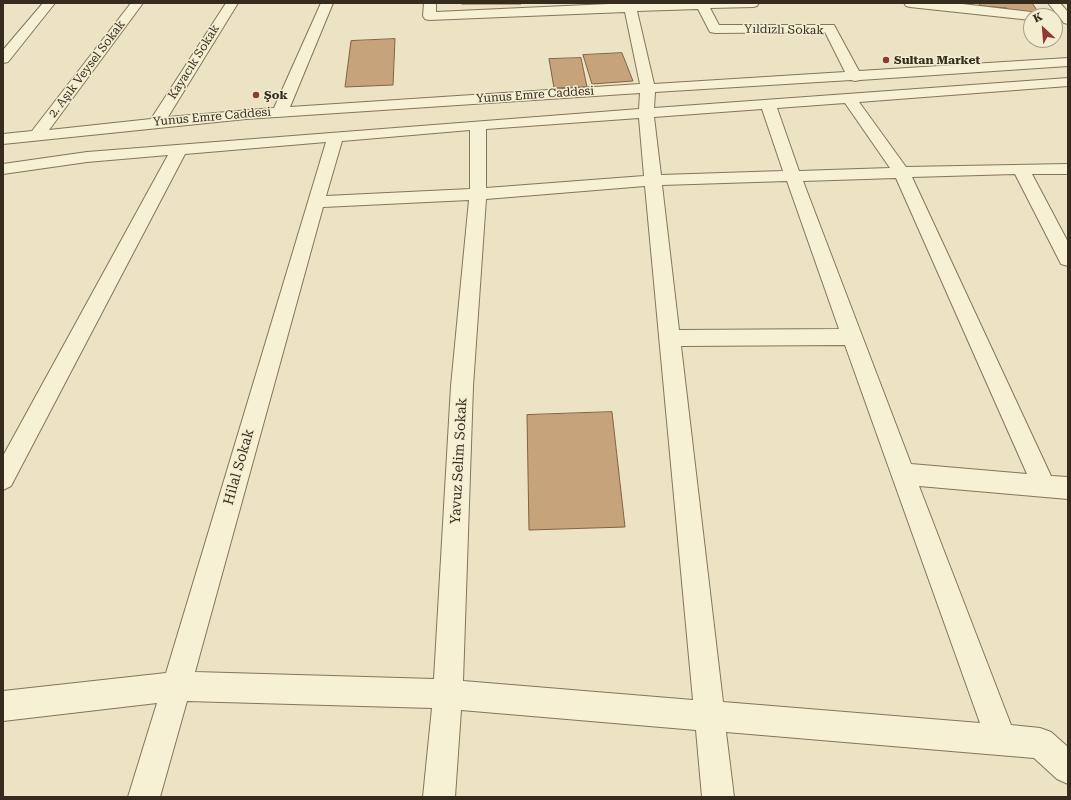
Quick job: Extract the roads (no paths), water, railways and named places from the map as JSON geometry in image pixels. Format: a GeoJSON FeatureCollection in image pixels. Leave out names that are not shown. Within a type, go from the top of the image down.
{"type":"FeatureCollection","features":[{"type":"Feature","properties":{"kind":"street"},"geometry":{"type":"LineString","coordinates":[[3,58],[49,3]]}},
{"type":"Feature","properties":{"kind":"street","name":"2. Aşık Veysel Sokak"},"geometry":{"type":"LineString","coordinates":[[38,135],[137,3]]}},
{"type":"Feature","properties":{"kind":"street","name":"Kayacık Sokak"},"geometry":{"type":"LineString","coordinates":[[157,122],[232,3]]}},
{"type":"Feature","properties":{"kind":"street"},"geometry":{"type":"LineString","coordinates":[[280,112],[327,3]]}},
{"type":"Feature","properties":{"kind":"street"},"geometry":{"type":"LineString","coordinates":[[430,3],[429,16],[753,3]]}},
{"type":"Feature","properties":{"kind":"street"},"geometry":{"type":"LineString","coordinates":[[910,3],[1023,15]]}},
{"type":"Feature","properties":{"kind":"street","name":"Yıldızlı Sokak"},"geometry":{"type":"LineString","coordinates":[[702,4],[715,30],[829,28],[854,77]]}},
{"type":"Feature","properties":{"kind":"street"},"geometry":{"type":"LineString","coordinates":[[630,7],[648,88],[646,113],[718,797]]}},
{"type":"Feature","properties":{"kind":"street","name":"Yunus Emre Caddesi"},"geometry":{"type":"LineString","coordinates":[[3,139],[157,122],[280,112],[648,88],[854,77],[1068,62]]}},
{"type":"Feature","properties":{"kind":"street"},"geometry":{"type":"LineString","coordinates":[[3,169],[87,157],[478,125],[1068,82]]}},
{"type":"Feature","properties":{"kind":"street"},"geometry":{"type":"LineString","coordinates":[[849,98],[902,173],[1044,486]]}},
{"type":"Feature","properties":{"kind":"street"},"geometry":{"type":"LineString","coordinates":[[768,104],[793,176],[1001,740]]}},
{"type":"Feature","properties":{"kind":"street","name":"Yavuz Selim Sokak"},"geometry":{"type":"LineString","coordinates":[[439,797],[448,695],[462,386],[478,194],[478,125]]}},
{"type":"Feature","properties":{"kind":"street","name":"Hilal Sokak"},"geometry":{"type":"LineString","coordinates":[[144,797],[334,137]]}},
{"type":"Feature","properties":{"kind":"street"},"geometry":{"type":"LineString","coordinates":[[3,479],[179,150]]}},
{"type":"Feature","properties":{"kind":"street"},"geometry":{"type":"LineString","coordinates":[[1021,169],[1068,260]]}},
{"type":"Feature","properties":{"kind":"street"},"geometry":{"type":"LineString","coordinates":[[316,202],[478,194],[653,180],[1021,169],[1068,169]]}},
{"type":"Feature","properties":{"kind":"street"},"geometry":{"type":"LineString","coordinates":[[669,338],[852,337]]}},
{"type":"Feature","properties":{"kind":"street"},"geometry":{"type":"LineString","coordinates":[[903,474],[1068,488]]}},
{"type":"Feature","properties":{"kind":"street"},"geometry":{"type":"LineString","coordinates":[[3,706],[175,686],[416,692],[1040,743],[1068,768]]}},
{"type":"Feature","properties":{"kind":"place","name":"Sultan Market"},"geometry":{"type":"Point","coordinates":[886,60]}},
{"type":"Feature","properties":{"kind":"place","name":"Şok"},"geometry":{"type":"Point","coordinates":[256,95]}}]}
